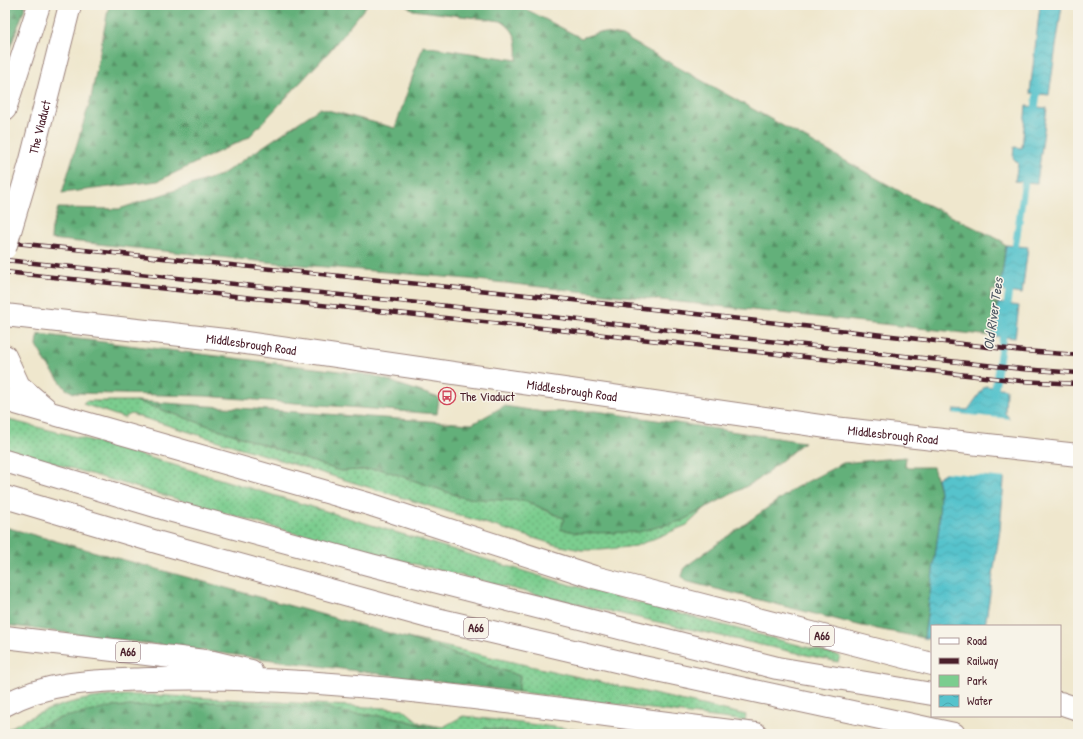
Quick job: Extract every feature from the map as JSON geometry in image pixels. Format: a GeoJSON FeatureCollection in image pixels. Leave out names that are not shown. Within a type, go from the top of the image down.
{"type":"FeatureCollection","features":[{"type":"Feature","properties":{"kind":"main road"},"geometry":{"type":"LineString","coordinates":[[5,109],[39,5]]}},
{"type":"Feature","properties":{"kind":"main road","name":"The Viaduct"},"geometry":{"type":"LineString","coordinates":[[5,248],[34,149],[70,5]]}},
{"type":"Feature","properties":{"kind":"main road","name":"Middlesbrough Road"},"geometry":{"type":"LineString","coordinates":[[5,315],[225,340],[834,428],[1078,455]]}},
{"type":"Feature","properties":{"kind":"main road"},"geometry":{"type":"LineString","coordinates":[[5,356],[7,364],[19,386],[50,412]]}},
{"type":"Feature","properties":{"kind":"main road","name":"A66"},"geometry":{"type":"LineString","coordinates":[[5,400],[372,505],[594,577],[931,664]]}},
{"type":"Feature","properties":{"kind":"main road"},"geometry":{"type":"LineString","coordinates":[[5,461],[172,510],[363,563],[777,668],[931,694]]}},
{"type":"Feature","properties":{"kind":"main road","name":"A66"},"geometry":{"type":"LineString","coordinates":[[5,497],[168,545],[428,617],[636,666],[954,734]]}},
{"type":"Feature","properties":{"kind":"main road","name":"A66"},"geometry":{"type":"LineString","coordinates":[[5,637],[213,662],[305,683],[474,698],[756,734]]}},
{"type":"Feature","properties":{"kind":"main road"},"geometry":{"type":"LineString","coordinates":[[13,700],[68,683],[194,678],[305,683]]}},
{"type":"Feature","properties":{"kind":"main road"},"geometry":{"type":"LineString","coordinates":[[1061,703],[1078,709]]}},
{"type":"Feature","properties":{"kind":"main road"},"geometry":{"type":"LineString","coordinates":[[1061,715],[1078,717]]}},
{"type":"Feature","properties":{"kind":"green space"},"geometry":{"type":"Polygon","coordinates":[[[5,5],[26,5],[5,61],[5,5]]]}},
{"type":"Feature","properties":{"kind":"green space"},"geometry":{"type":"Polygon","coordinates":[[[109,5],[367,5],[328,53],[249,137],[158,181],[62,193],[91,98],[109,5]]]}},
{"type":"Feature","properties":{"kind":"green space"},"geometry":{"type":"Polygon","coordinates":[[[405,5],[518,5],[581,38],[600,32],[622,36],[903,193],[1002,241],[1002,244],[1006,245],[1000,291],[992,290],[990,301],[998,303],[992,336],[468,279],[267,262],[51,239],[52,227],[58,208],[119,209],[221,175],[320,108],[395,128],[423,46],[517,60],[517,42],[510,29],[501,21],[413,10],[405,5]]]}},
{"type":"Feature","properties":{"kind":"green space"},"geometry":{"type":"Polygon","coordinates":[[[38,334],[372,375],[439,398],[437,414],[204,396],[74,393],[66,389],[46,363],[37,346],[38,334]]]}},
{"type":"Feature","properties":{"kind":"green space"},"geometry":{"type":"Polygon","coordinates":[[[85,401],[136,401],[340,471],[381,469],[464,498],[526,501],[565,519],[560,529],[681,521],[704,509],[687,525],[636,546],[601,550],[581,550],[556,545],[131,414],[124,418],[83,404],[85,401]]]}},
{"type":"Feature","properties":{"kind":"green space"},"geometry":{"type":"Polygon","coordinates":[[[136,401],[472,424],[504,406],[543,412],[596,411],[804,442],[758,480],[681,521],[638,532],[578,533],[560,529],[565,519],[526,501],[464,498],[381,469],[340,471],[136,401]]]}},
{"type":"Feature","properties":{"kind":"green space"},"geometry":{"type":"Polygon","coordinates":[[[5,419],[101,443],[560,582],[840,656],[838,662],[554,599],[307,537],[5,449],[5,419]]]}},
{"type":"Feature","properties":{"kind":"green space"},"geometry":{"type":"Polygon","coordinates":[[[906,457],[905,467],[933,467],[940,491],[939,527],[924,638],[862,626],[685,581],[682,576],[685,567],[795,488],[843,463],[906,457]]]}},
{"type":"Feature","properties":{"kind":"green space"},"geometry":{"type":"Polygon","coordinates":[[[5,527],[407,638],[520,676],[518,692],[5,625],[5,527]]]}},
{"type":"Feature","properties":{"kind":"green space"},"geometry":{"type":"Polygon","coordinates":[[[407,638],[746,715],[745,721],[518,692],[520,676],[407,638]]]}},
{"type":"Feature","properties":{"kind":"green space"},"geometry":{"type":"Polygon","coordinates":[[[152,695],[403,709],[420,723],[443,727],[463,716],[612,734],[534,734],[484,728],[483,734],[454,734],[393,717],[344,713],[327,708],[60,718],[21,734],[5,734],[5,731],[29,718],[68,703],[109,696],[152,695]]]}},
{"type":"Feature","properties":{"kind":"green space"},"geometry":{"type":"Polygon","coordinates":[[[214,702],[328,708],[344,713],[393,717],[454,734],[21,734],[60,718],[112,707],[214,702]]]}},
{"type":"Feature","properties":{"kind":"green space"},"geometry":{"type":"Polygon","coordinates":[[[484,728],[534,734],[483,734],[484,728]]]}},
{"type":"Feature","properties":{"kind":"water"},"geometry":{"type":"Polygon","coordinates":[[[1040,5],[1062,5],[1049,95],[1030,93],[1040,5]]]}},
{"type":"Feature","properties":{"kind":"water"},"geometry":{"type":"Polygon","coordinates":[[[1026,106],[1047,108],[1037,183],[1015,181],[1018,163],[1013,158],[1014,147],[1022,148],[1026,106]]]}},
{"type":"Feature","properties":{"kind":"water"},"geometry":{"type":"Polygon","coordinates":[[[1006,245],[1028,247],[1022,294],[1000,291],[1006,245]]]}},
{"type":"Feature","properties":{"kind":"water"},"geometry":{"type":"Polygon","coordinates":[[[998,303],[1019,306],[1015,338],[993,336],[998,303]]]}},
{"type":"Feature","properties":{"kind":"water"},"geometry":{"type":"Polygon","coordinates":[[[985,386],[1006,389],[1005,413],[1009,418],[1000,530],[985,625],[931,625],[931,639],[924,638],[939,527],[940,491],[937,478],[946,472],[954,409],[968,410],[985,386]]]}},
{"type":"Feature","properties":{"kind":"pier"},"geometry":{"type":"Polygon","coordinates":[[[951,413],[1011,419],[1006,478],[943,472],[951,413]]]}},
{"type":"Feature","properties":{"kind":"waterway","name":"Old River Tees"},"geometry":{"type":"LineString","coordinates":[[1034,116],[1038,85]]}},
{"type":"Feature","properties":{"kind":"waterway","name":"Old River Tees"},"geometry":{"type":"LineString","coordinates":[[1014,255],[1026,174]]}},
{"type":"Feature","properties":{"kind":"waterway","name":"Old River Tees"},"geometry":{"type":"LineString","coordinates":[[1006,312],[1010,283]]}},
{"type":"Feature","properties":{"kind":"waterway","name":"Old River Tees"},"geometry":{"type":"LineString","coordinates":[[994,395],[1004,328]]}},
{"type":"Feature","properties":{"kind":"railway"},"geometry":{"type":"LineString","coordinates":[[5,242],[546,297],[1024,351],[1078,355]]}},
{"type":"Feature","properties":{"kind":"railway"},"geometry":{"type":"LineString","coordinates":[[5,260],[543,316],[1022,369],[1078,373]]}},
{"type":"Feature","properties":{"kind":"railway"},"geometry":{"type":"LineString","coordinates":[[5,272],[541,328],[1021,381],[1078,384]]}},
{"type":"Feature","properties":{"kind":"place","name":"The Viaduct"},"geometry":{"type":"Point","coordinates":[447,396]}}]}
